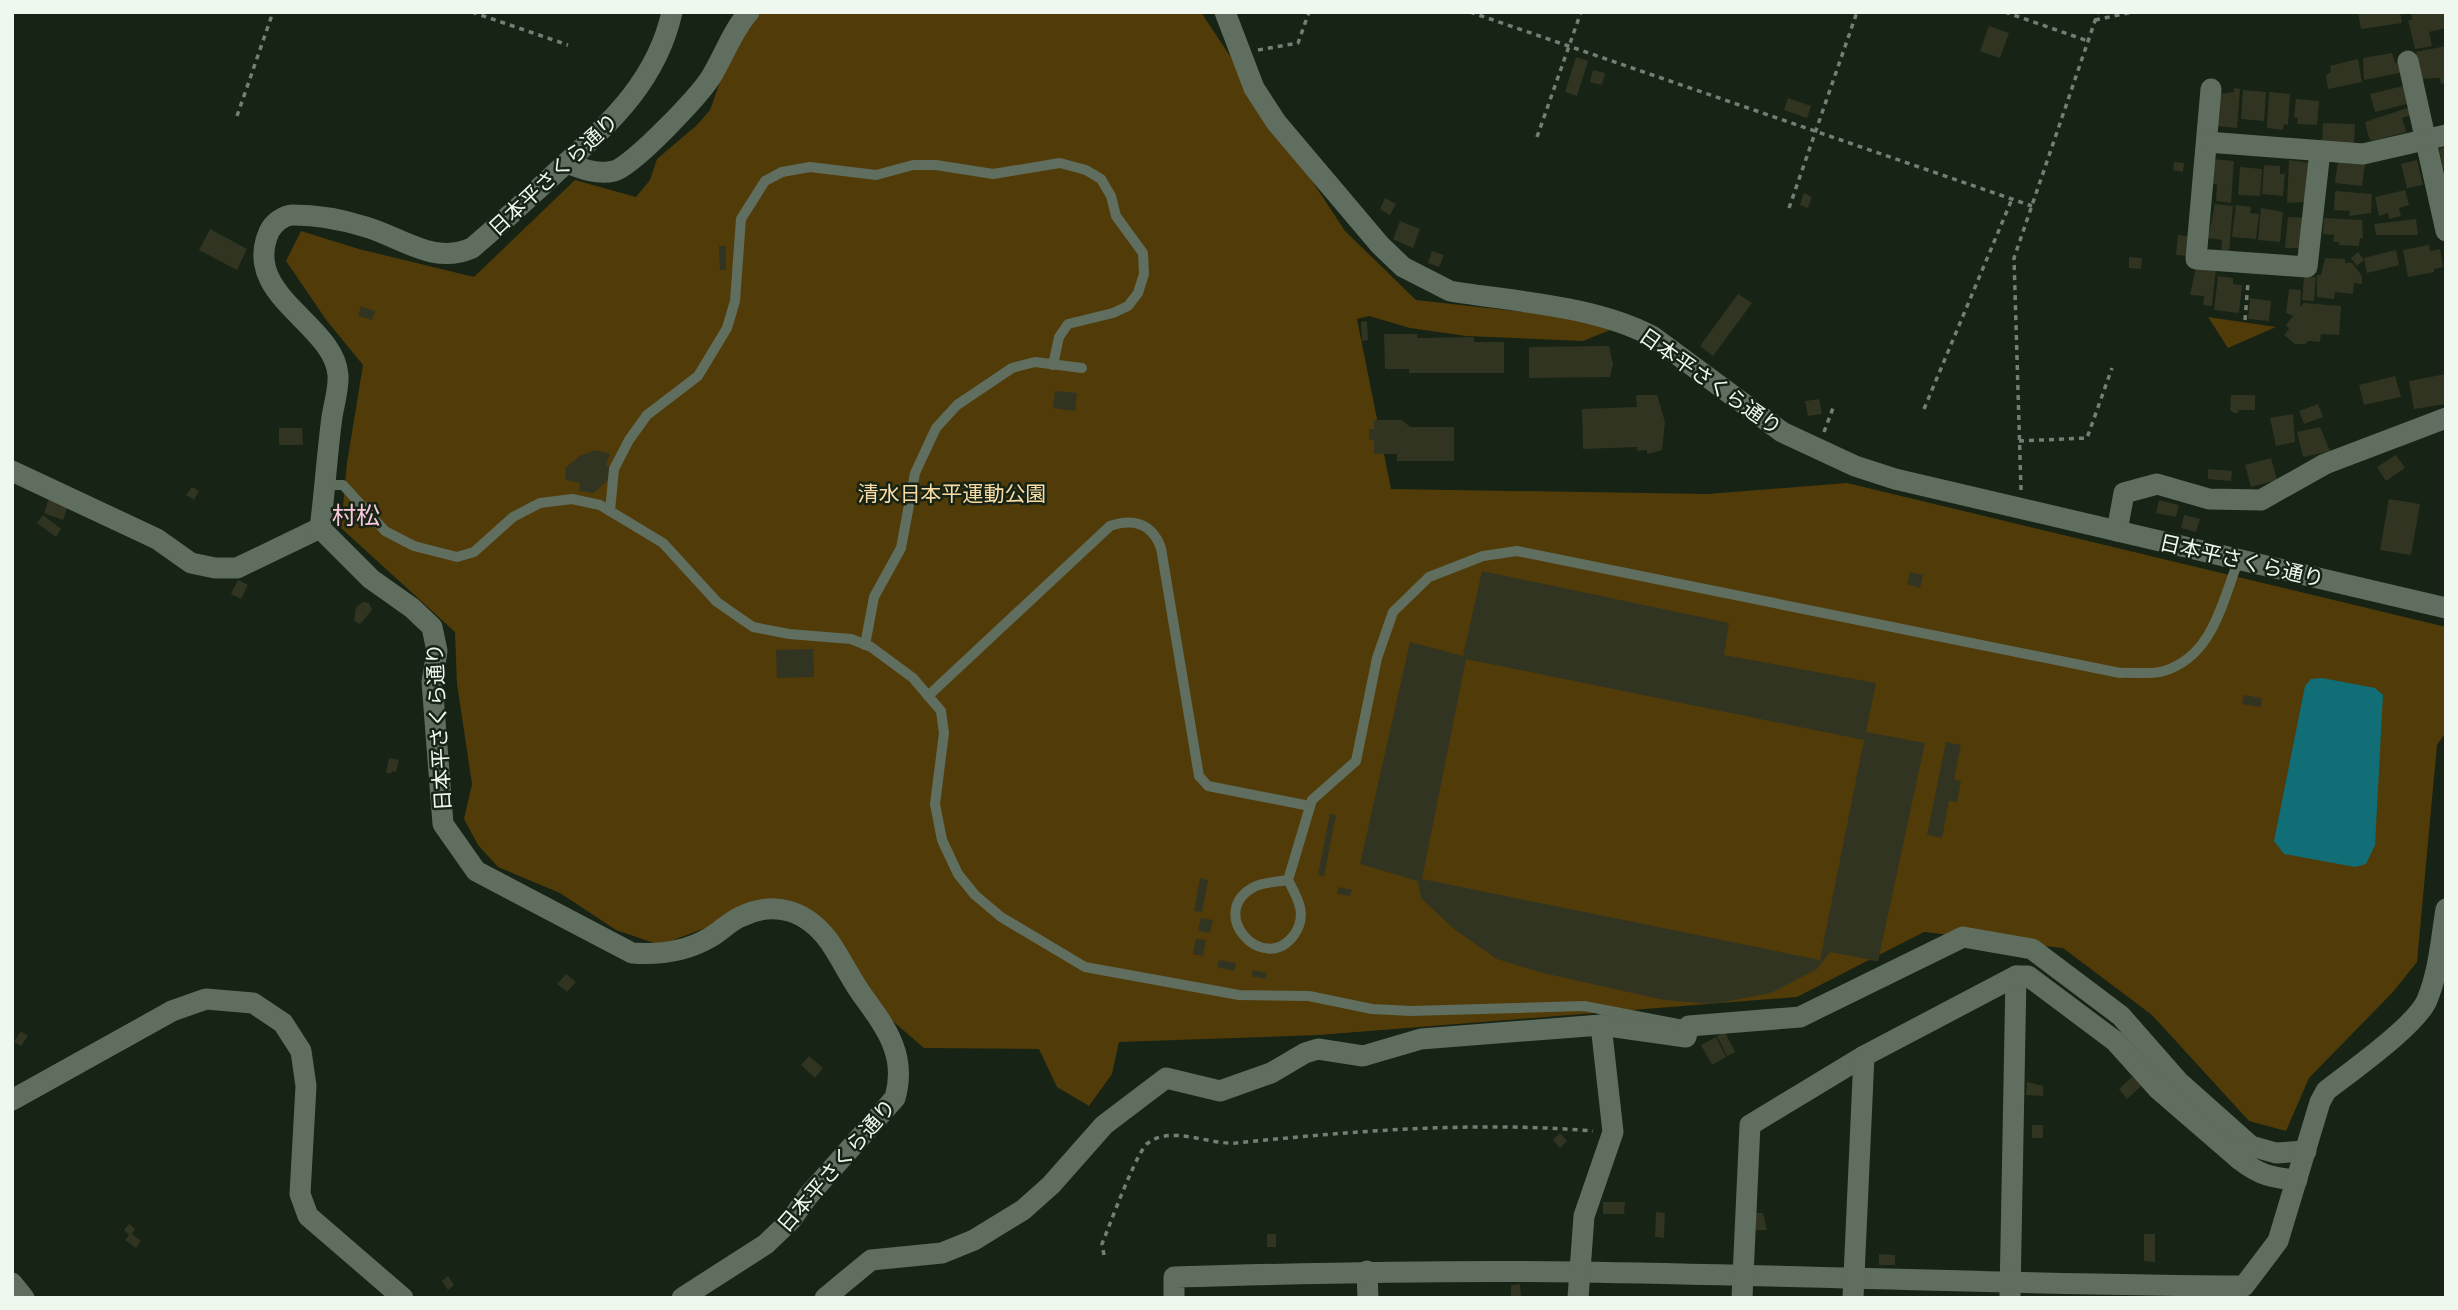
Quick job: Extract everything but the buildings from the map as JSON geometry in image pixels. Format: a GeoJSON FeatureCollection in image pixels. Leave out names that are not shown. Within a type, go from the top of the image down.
{"type":"FeatureCollection","features":[{"type":"Feature","properties":{"kind":"street","name":"日本平さくら通り"},"geometry":{"type":"LineString","coordinates":[[672,12],[656,60],[645,80],[614,119],[472,248],[457,255],[414,248],[368,228],[308,215],[286,215],[270,228],[263,250],[264,270],[293,314],[331,349],[338,375],[320,528],[371,579],[412,608],[432,627],[437,651],[432,682],[443,824],[476,871],[632,953],[658,955],[685,948],[710,938],[739,917],[766,907],[794,911],[829,941],[844,970],[882,1021],[899,1058],[901,1078],[895,1098],[808,1196],[791,1220],[766,1244],[682,1298]]}},
{"type":"Feature","properties":{"kind":"street"},"geometry":{"type":"LineString","coordinates":[[567,163],[583,170],[602,173],[616,171],[630,162],[696,97],[749,12]]}},
{"type":"Feature","properties":{"kind":"street","name":"日本平さくら通り"},"geometry":{"type":"LineString","coordinates":[[1225,12],[1254,88],[1276,122],[1380,245],[1404,267],[1428,283],[1450,291],[1603,316],[1629,324],[1652,336],[1742,405],[1818,450],[1895,479],[2446,608]]}},
{"type":"Feature","properties":{"kind":"street"},"geometry":{"type":"LineString","coordinates":[[2408,61],[2436,137],[2446,231]]}},
{"type":"Feature","properties":{"kind":"street"},"geometry":{"type":"LineString","coordinates":[[2211,89],[2196,259],[2307,267],[2320,150]]}},
{"type":"Feature","properties":{"kind":"street"},"geometry":{"type":"LineString","coordinates":[[2207,142],[2363,154],[2436,137]]}},
{"type":"Feature","properties":{"kind":"street"},"geometry":{"type":"LineString","coordinates":[[2117,531],[2124,493],[2157,484],[2209,499],[2260,500],[2325,464],[2446,418]]}},
{"type":"Feature","properties":{"kind":"street"},"geometry":{"type":"LineString","coordinates":[[12,471],[157,539],[191,562],[215,568],[237,568],[320,528]]}},
{"type":"Feature","properties":{"kind":"street"},"geometry":{"type":"LineString","coordinates":[[1174,1298],[1174,1277],[1367,1271],[1579,1272],[1742,1288],[2136,1292],[2244,1286],[2278,1241],[2326,1091],[2389,1042],[2426,1003],[2438,965],[2446,909]]}},
{"type":"Feature","properties":{"kind":"street"},"geometry":{"type":"LineString","coordinates":[[825,1298],[871,1259],[942,1253],[974,1240],[1023,1210],[1051,1185],[1104,1125],[1166,1078],[1220,1091],[1271,1073],[1305,1053],[1318,1049],[1363,1056],[1421,1040],[1601,1025],[1686,1037],[1689,1026],[1800,1017],[1848,991],[1875,982],[1963,937],[2032,949],[2121,1016],[2245,1153],[2258,1174],[2297,1180]]}},
{"type":"Feature","properties":{"kind":"street"},"geometry":{"type":"LineString","coordinates":[[1742,1288],[1751,1125],[1864,1055],[2015,976],[2028,976],[2115,1041],[2158,1089],[2245,1153],[2306,1151]]}},
{"type":"Feature","properties":{"kind":"street"},"geometry":{"type":"LineString","coordinates":[[2010,1291],[2015,976]]}},
{"type":"Feature","properties":{"kind":"street"},"geometry":{"type":"LineString","coordinates":[[15,1098],[172,1011],[206,999],[253,1003],[283,1023],[301,1051],[306,1086],[300,1194],[308,1216],[403,1298]]}},
{"type":"Feature","properties":{"kind":"street"},"geometry":{"type":"LineString","coordinates":[[1578,1298],[1584,1216],[1613,1132],[1601,1025]]}},
{"type":"Feature","properties":{"kind":"street"},"geometry":{"type":"LineString","coordinates":[[1853,1289],[1864,1055]]}},
{"type":"Feature","properties":{"kind":"street"},"geometry":{"type":"LineString","coordinates":[[1367,1271],[1368,1298]]}},
{"type":"Feature","properties":{"kind":"street"},"geometry":{"type":"LineString","coordinates":[[12,1283],[24,1298]]}},
{"type":"Feature","properties":{"kind":"lane"},"geometry":{"type":"LineString","coordinates":[[610,510],[614,469],[629,440],[647,415],[698,376],[727,328],[735,301],[741,219],[765,181],[782,172],[810,167],[876,175],[913,165],[992,174],[1060,163],[1086,170],[1101,179],[1111,196],[1116,216],[1143,253],[1144,274],[1139,293],[1128,306],[1113,313],[1068,324],[1059,337],[1053,365]]}},
{"type":"Feature","properties":{"kind":"lane"},"geometry":{"type":"LineString","coordinates":[[864,645],[874,597],[901,548],[915,473],[936,428],[957,405],[1012,368],[1035,362],[1082,368]]}},
{"type":"Feature","properties":{"kind":"lane"},"geometry":{"type":"LineString","coordinates":[[326,485],[343,485],[385,531],[414,546],[457,557],[474,552],[513,517],[540,503],[572,499],[610,510],[663,543],[717,602],[753,627],[789,634],[852,639],[864,645],[914,678],[941,710],[944,733],[935,804],[942,840],[958,874],[975,895],[1001,917],[1086,967],[1239,995],[1309,996],[1372,1009],[1411,1011],[1584,1006],[1689,1026]]}},
{"type":"Feature","properties":{"kind":"lane"},"geometry":{"type":"LineString","coordinates":[[928,696],[1110,526],[1126,521],[1142,524],[1157,536],[1161,548],[1199,776],[1208,786],[1310,807]]}},
{"type":"Feature","properties":{"kind":"lane"},"geometry":{"type":"LineString","coordinates":[[1287,880],[1258,885],[1245,892],[1236,907],[1236,925],[1245,940],[1260,947],[1276,947],[1290,940],[1301,926],[1301,905],[1287,880],[1312,800],[1356,761],[1377,657],[1393,612],[1429,577],[1483,556],[1517,551],[2120,673],[2162,672],[2186,660],[2206,642],[2239,559]]}},
{"type":"Feature","properties":{"kind":"path"},"geometry":{"type":"LineString","coordinates":[[237,116],[273,12]]}},
{"type":"Feature","properties":{"kind":"path"},"geometry":{"type":"LineString","coordinates":[[472,12],[568,46]]}},
{"type":"Feature","properties":{"kind":"path"},"geometry":{"type":"LineString","coordinates":[[1239,53],[1298,43],[1309,12]]}},
{"type":"Feature","properties":{"kind":"path"},"geometry":{"type":"LineString","coordinates":[[1470,12],[2032,206]]}},
{"type":"Feature","properties":{"kind":"path"},"geometry":{"type":"LineString","coordinates":[[1537,137],[1581,12]]}},
{"type":"Feature","properties":{"kind":"path"},"geometry":{"type":"LineString","coordinates":[[1789,208],[1857,12]]}},
{"type":"Feature","properties":{"kind":"path"},"geometry":{"type":"LineString","coordinates":[[2005,12],[2088,41]]}},
{"type":"Feature","properties":{"kind":"path"},"geometry":{"type":"LineString","coordinates":[[2022,509],[2014,258],[2098,12]]}},
{"type":"Feature","properties":{"kind":"path"},"geometry":{"type":"LineString","coordinates":[[2095,20],[2133,12]]}},
{"type":"Feature","properties":{"kind":"path"},"geometry":{"type":"LineString","coordinates":[[1924,409],[2012,199]]}},
{"type":"Feature","properties":{"kind":"path"},"geometry":{"type":"LineString","coordinates":[[2245,320],[2250,263]]}},
{"type":"Feature","properties":{"kind":"path"},"geometry":{"type":"LineString","coordinates":[[2020,441],[2087,438],[2112,368]]}},
{"type":"Feature","properties":{"kind":"path"},"geometry":{"type":"LineString","coordinates":[[1104,1255],[1102,1244],[1145,1144],[1163,1135],[1228,1143],[1375,1131],[1519,1126],[1613,1132]]}},
{"type":"Feature","properties":{"kind":"green space","name":"清水日本平運動公園"},"geometry":{"type":"Polygon","coordinates":[[[767,12],[1201,12],[1345,231],[1416,300],[1597,320],[1610,330],[1583,341],[1466,336],[1410,328],[1369,316],[1357,319],[1391,489],[1707,494],[1847,483],[2446,627],[2446,732],[2437,745],[2417,962],[2393,992],[2309,1078],[2286,1131],[2249,1121],[2152,1015],[2063,948],[1924,932],[1879,955],[1878,961],[1869,960],[1797,997],[1319,1035],[1119,1042],[1112,1074],[1089,1106],[1057,1087],[1039,1049],[924,1048],[889,1018],[816,913],[708,927],[660,945],[616,930],[560,893],[498,867],[478,845],[464,819],[472,784],[457,684],[455,632],[341,528],[347,463],[363,365],[327,321],[286,261],[301,231],[359,249],[474,277],[575,180],[636,197],[650,180],[657,159],[697,125],[710,110],[742,20],[767,12]]]}},
{"type":"Feature","properties":{"kind":"green space"},"geometry":{"type":"Polygon","coordinates":[[[2208,317],[2276,327],[2228,348],[2208,317]]]}},
{"type":"Feature","properties":{"kind":"water"},"geometry":{"type":"Polygon","coordinates":[[[2322,678],[2375,688],[2383,695],[2375,845],[2366,864],[2355,867],[2284,854],[2274,841],[2305,686],[2311,679],[2322,678]]]}},
{"type":"Feature","properties":{"kind":"district","name":"村松"},"geometry":{"type":"Point","coordinates":[356,515]}}]}
